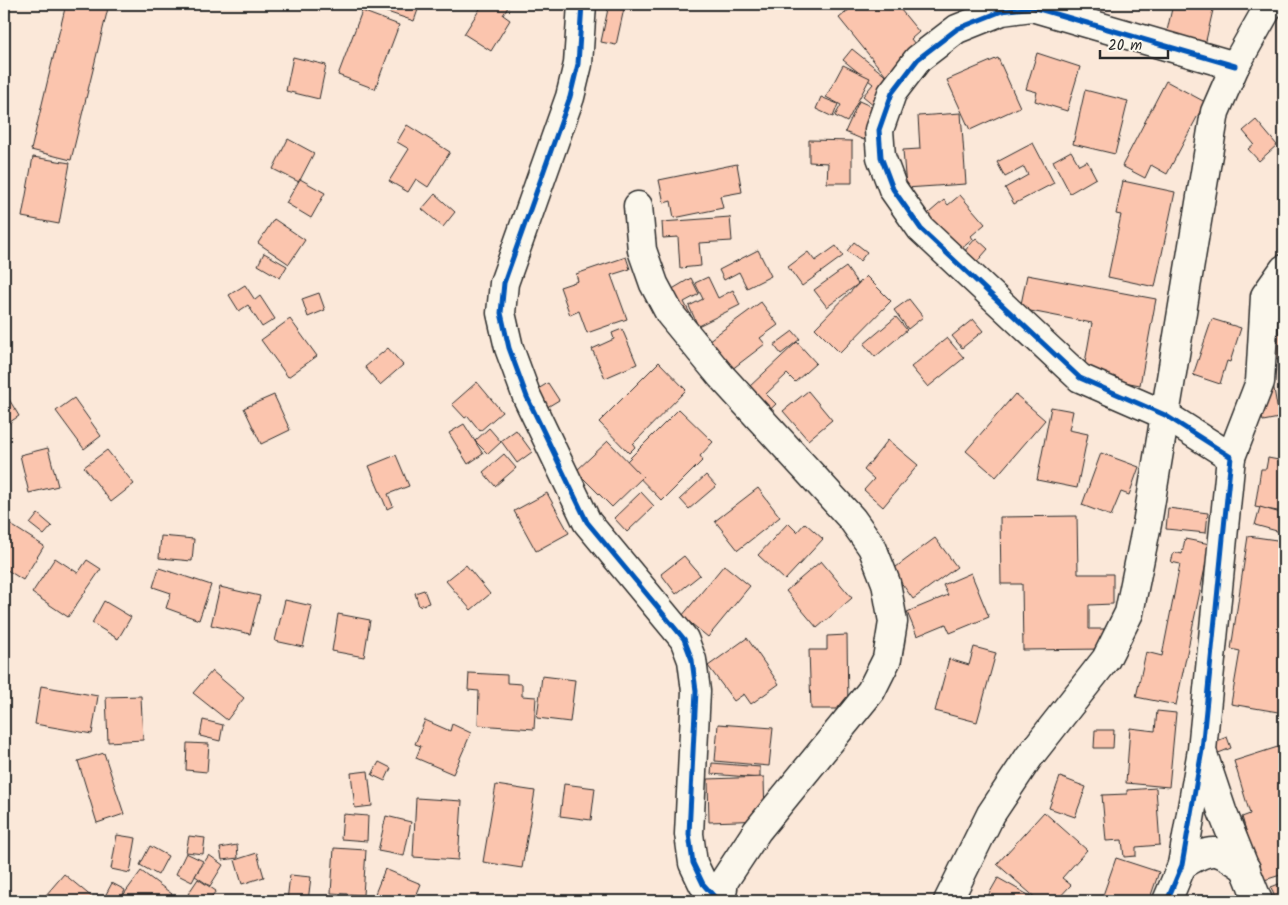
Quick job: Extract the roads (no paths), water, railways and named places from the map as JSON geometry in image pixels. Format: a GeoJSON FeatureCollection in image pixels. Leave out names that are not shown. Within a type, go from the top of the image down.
{"type":"FeatureCollection","features":[{"type":"Feature","properties":{"kind":"street"},"geometry":{"type":"LineString","coordinates":[[582,4],[578,64],[570,97],[504,284],[501,313],[509,348],[527,398],[587,522],[684,639],[692,660],[696,691],[689,834],[693,863],[703,884],[719,901]]}},
{"type":"Feature","properties":{"kind":"street"},"geometry":{"type":"LineString","coordinates":[[948,901],[991,814],[1029,757],[1106,660],[1129,613],[1147,524],[1215,112],[1235,66],[1270,4]]}},
{"type":"Feature","properties":{"kind":"street"},"geometry":{"type":"LineString","coordinates":[[1231,457],[1165,415],[1080,378],[921,229],[893,189],[881,157],[879,130],[892,93],[918,59],[957,29],[1002,11],[1032,7],[1235,66]]}},
{"type":"Feature","properties":{"kind":"street"},"geometry":{"type":"LineString","coordinates":[[638,206],[642,250],[654,284],[670,314],[721,376],[852,519],[872,547],[886,583],[893,622],[887,659],[872,691],[757,831],[724,881],[719,901]]}},
{"type":"Feature","properties":{"kind":"street"},"geometry":{"type":"LineString","coordinates":[[1167,901],[1182,865],[1202,750],[1231,457],[1260,382],[1265,296],[1284,269]]}},
{"type":"Feature","properties":{"kind":"street"},"geometry":{"type":"LineString","coordinates":[[1202,750],[1222,811],[1258,901]]}},
{"type":"Feature","properties":{"kind":"street"},"geometry":{"type":"LineString","coordinates":[[1182,865],[1200,854],[1211,852],[1225,854],[1246,869]]}}]}
